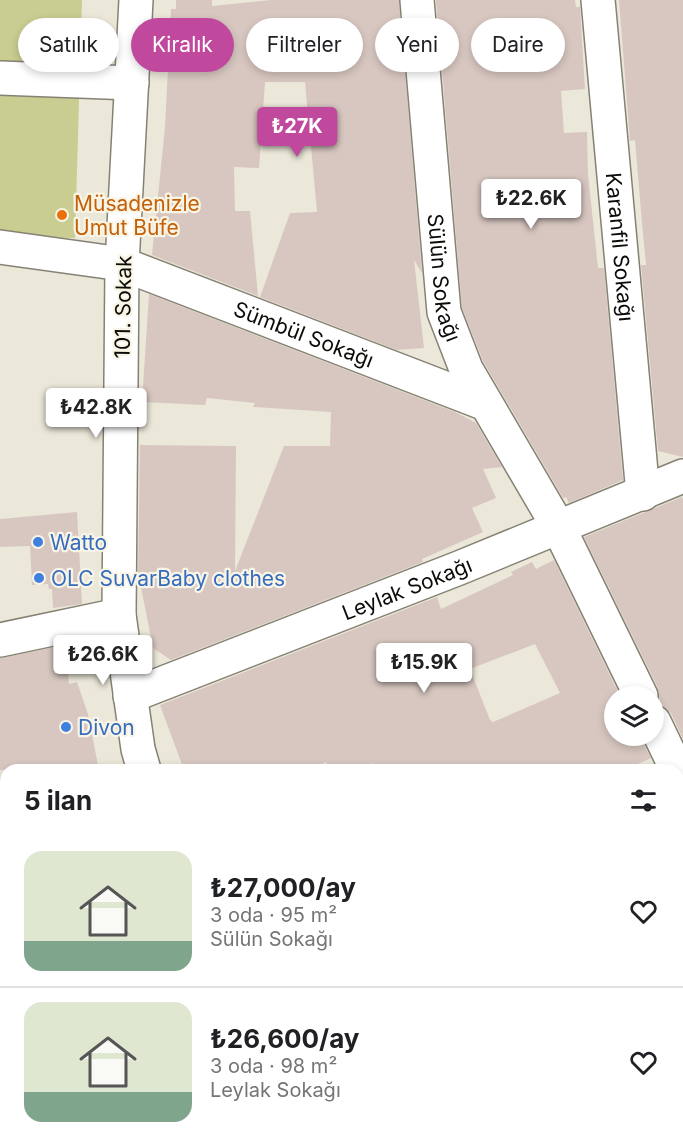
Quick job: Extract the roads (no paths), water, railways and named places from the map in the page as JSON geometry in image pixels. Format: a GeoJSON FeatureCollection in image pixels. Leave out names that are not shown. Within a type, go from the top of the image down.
{"type":"FeatureCollection","features":[{"type":"Feature","properties":{"kind":"street","name":"101. Sokak"},"geometry":{"type":"LineString","coordinates":[[136,0],[122,264],[118,615],[130,696],[144,763]]}},
{"type":"Feature","properties":{"kind":"street","name":"Sülün Sokağı"},"geometry":{"type":"LineString","coordinates":[[417,0],[444,312],[466,369],[559,528]]}},
{"type":"Feature","properties":{"kind":"street","name":"Karanfil Sokağı"},"geometry":{"type":"LineString","coordinates":[[598,0],[643,494]]}},
{"type":"Feature","properties":{"kind":"street"},"geometry":{"type":"LineString","coordinates":[[0,78],[132,83]]}},
{"type":"Feature","properties":{"kind":"street","name":"Sümbül Sokağı"},"geometry":{"type":"LineString","coordinates":[[0,247],[122,264],[486,404]]}},
{"type":"Feature","properties":{"kind":"street","name":"Leylak Sokağı"},"geometry":{"type":"LineString","coordinates":[[130,696],[559,528],[683,476]]}},
{"type":"Feature","properties":{"kind":"street"},"geometry":{"type":"LineString","coordinates":[[559,528],[636,686]]}},
{"type":"Feature","properties":{"kind":"street"},"geometry":{"type":"LineString","coordinates":[[0,640],[118,615]]}},
{"type":"Feature","properties":{"kind":"street"},"geometry":{"type":"LineString","coordinates":[[664,742],[675,764]]}},
{"type":"Feature","properties":{"kind":"place","name":"Müsadenizle Umut Büfe"},"geometry":{"type":"Point","coordinates":[62,215]}},
{"type":"Feature","properties":{"kind":"place","name":"Watto"},"geometry":{"type":"Point","coordinates":[38,542]}},
{"type":"Feature","properties":{"kind":"place","name":"OLC SuvarBaby clothes"},"geometry":{"type":"Point","coordinates":[39,578]}},
{"type":"Feature","properties":{"kind":"place","name":"Divon"},"geometry":{"type":"Point","coordinates":[66,727]}}]}
